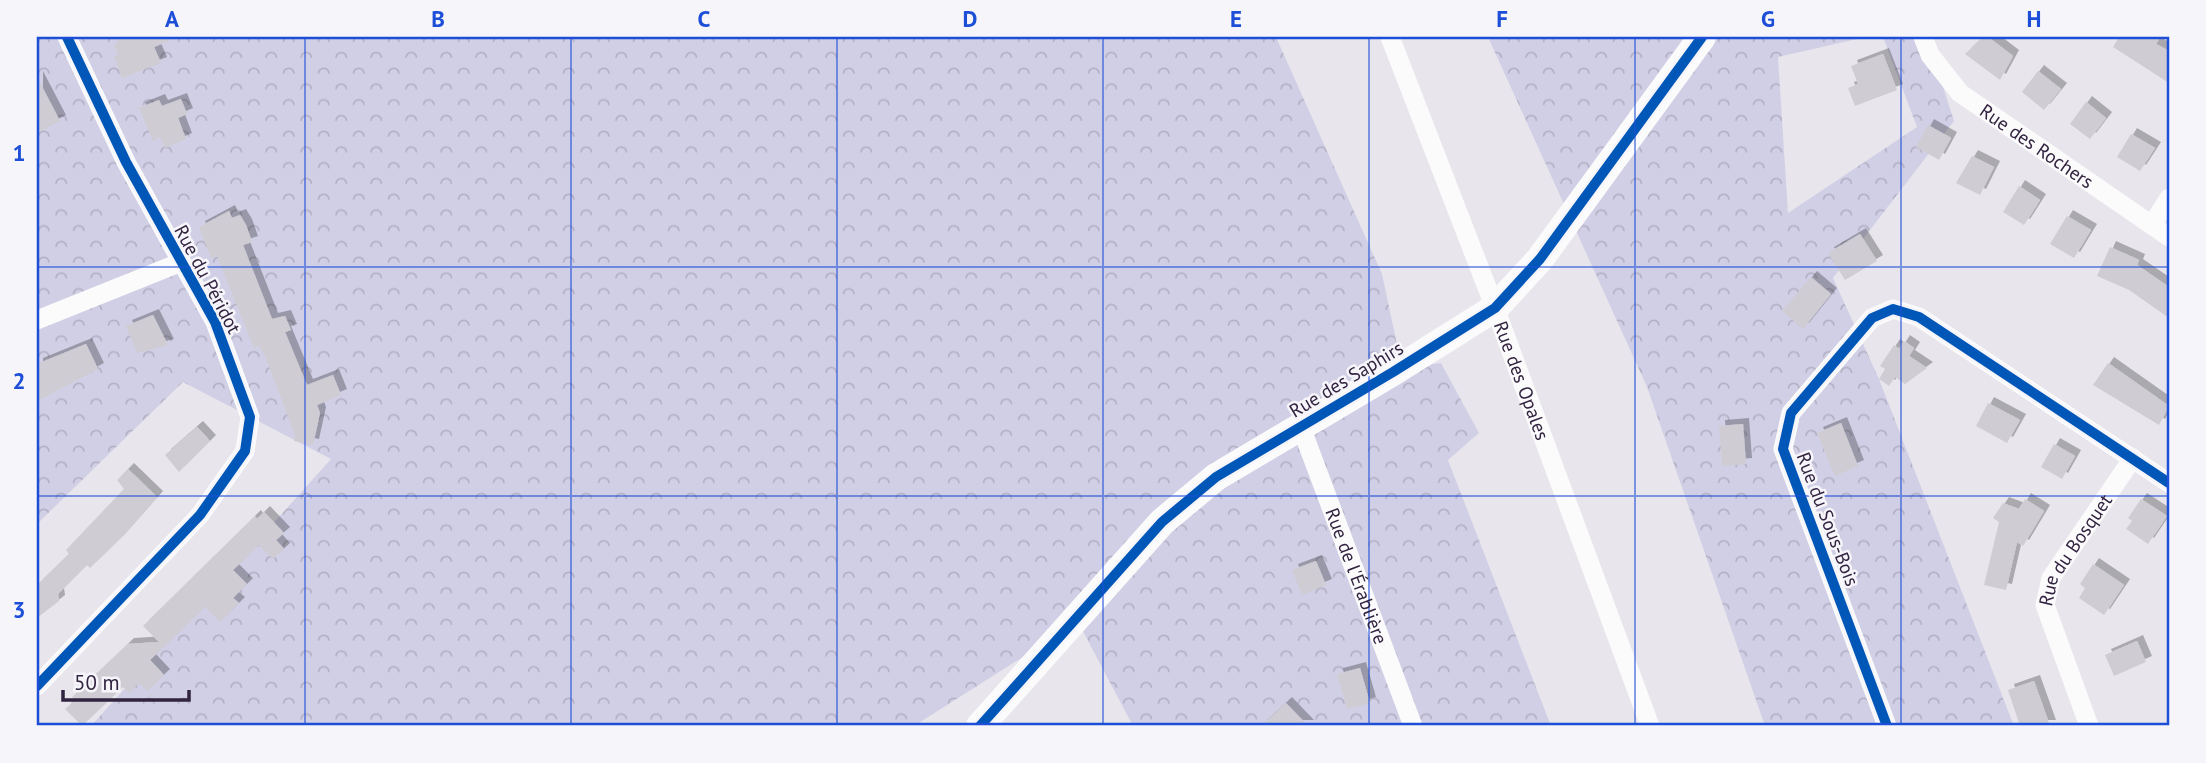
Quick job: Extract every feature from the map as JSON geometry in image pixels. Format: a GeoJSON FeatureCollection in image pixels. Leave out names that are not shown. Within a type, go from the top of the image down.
{"type":"FeatureCollection","features":[{"type":"Feature","properties":{"kind":"street","name":"Rue du Péridot"},"geometry":{"type":"LineString","coordinates":[[37,686],[200,515],[244,450],[250,417],[215,322],[179,262],[126,162],[67,37]]}},
{"type":"Feature","properties":{"kind":"street","name":"Rue des Opales"},"geometry":{"type":"LineString","coordinates":[[1390,37],[1495,308],[1650,726]]}},
{"type":"Feature","properties":{"kind":"street","name":"Rue des Saphirs"},"geometry":{"type":"LineString","coordinates":[[979,726],[1162,522],[1216,477],[1495,308],[1540,259],[1702,37]]}},
{"type":"Feature","properties":{"kind":"street","name":"Rue des Rochers"},"geometry":{"type":"LineString","coordinates":[[1923,37],[1930,55],[1960,93],[2169,237]]}},
{"type":"Feature","properties":{"kind":"street"},"geometry":{"type":"LineString","coordinates":[[2152,225],[2169,198]]}},
{"type":"Feature","properties":{"kind":"street"},"geometry":{"type":"LineString","coordinates":[[37,320],[179,262]]}},
{"type":"Feature","properties":{"kind":"street","name":"Rue du Sous-Bois"},"geometry":{"type":"LineString","coordinates":[[1887,726],[1783,449],[1791,413],[1872,318],[1893,309],[1919,317],[2169,483]]}},
{"type":"Feature","properties":{"kind":"street","name":"Rue de l'Érablière"},"geometry":{"type":"LineString","coordinates":[[1301,427],[1412,726]]}},
{"type":"Feature","properties":{"kind":"street","name":"Rue du Bosquet"},"geometry":{"type":"LineString","coordinates":[[2089,726],[2045,605],[2051,578],[2133,458]]}},
{"type":"Feature","properties":{"kind":"green space"},"geometry":{"type":"Polygon","coordinates":[[[37,37],[1276,37],[1382,274],[1402,368],[1441,363],[1479,433],[1448,460],[1551,726],[1133,726],[1078,622],[914,726],[91,726],[331,459],[183,382],[37,524],[37,37]]]}},
{"type":"Feature","properties":{"kind":"green space"},"geometry":{"type":"Polygon","coordinates":[[[1488,37],[1866,37],[1778,57],[1788,213],[1917,127],[1883,37],[1927,37],[1954,121],[1833,278],[1879,379],[2014,726],[1765,726],[1647,387],[1488,37]]]}},
{"type":"Feature","properties":{"kind":"building"},"geometry":{"type":"Polygon","coordinates":[[[116,37],[178,37],[154,47],[161,63],[122,78],[114,56],[118,55],[114,45],[119,43],[116,37]]]}},
{"type":"Feature","properties":{"kind":"building"},"geometry":{"type":"Polygon","coordinates":[[[1983,37],[1988,37],[2013,56],[2000,80],[1965,54],[1983,37]]]}},
{"type":"Feature","properties":{"kind":"building"},"geometry":{"type":"Polygon","coordinates":[[[2119,37],[2160,37],[2156,44],[2169,51],[2169,83],[2113,47],[2119,37]]]}},
{"type":"Feature","properties":{"kind":"building"},"geometry":{"type":"Polygon","coordinates":[[[1883,54],[1897,90],[1855,106],[1848,88],[1858,84],[1851,66],[1883,54]]]}},
{"type":"Feature","properties":{"kind":"building"},"geometry":{"type":"Polygon","coordinates":[[[2038,71],[2061,89],[2044,110],[2022,92],[2038,71]]]}},
{"type":"Feature","properties":{"kind":"building"},"geometry":{"type":"Polygon","coordinates":[[[37,77],[60,121],[37,133],[37,77]]]}},
{"type":"Feature","properties":{"kind":"building"},"geometry":{"type":"Polygon","coordinates":[[[181,99],[187,114],[178,118],[186,139],[165,148],[160,137],[153,141],[139,108],[159,100],[162,106],[181,99]]]}},
{"type":"Feature","properties":{"kind":"building"},"geometry":{"type":"Polygon","coordinates":[[[2086,102],[2106,118],[2090,139],[2070,124],[2086,102]]]}},
{"type":"Feature","properties":{"kind":"building"},"geometry":{"type":"Polygon","coordinates":[[[1928,125],[1951,138],[1939,160],[1916,147],[1928,125]]]}},
{"type":"Feature","properties":{"kind":"building"},"geometry":{"type":"Polygon","coordinates":[[[2131,134],[2155,148],[2140,171],[2117,157],[2131,134]]]}},
{"type":"Feature","properties":{"kind":"building"},"geometry":{"type":"Polygon","coordinates":[[[1972,156],[1994,167],[1980,195],[1956,183],[1972,156]]]}},
{"type":"Feature","properties":{"kind":"building"},"geometry":{"type":"Polygon","coordinates":[[[2019,186],[2040,200],[2024,225],[2003,212],[2019,186]]]}},
{"type":"Feature","properties":{"kind":"building"},"geometry":{"type":"Polygon","coordinates":[[[229,211],[232,218],[240,215],[246,225],[252,242],[243,245],[272,319],[285,316],[291,330],[285,332],[307,385],[333,375],[341,395],[317,405],[320,413],[313,445],[294,441],[295,435],[265,356],[259,346],[254,348],[217,256],[211,258],[199,227],[229,211]]]}},
{"type":"Feature","properties":{"kind":"building"},"geometry":{"type":"Polygon","coordinates":[[[2067,216],[2091,230],[2074,258],[2050,244],[2067,216]]]}},
{"type":"Feature","properties":{"kind":"building"},"geometry":{"type":"Polygon","coordinates":[[[1860,234],[1877,261],[1845,280],[1828,253],[1860,234]]]}},
{"type":"Feature","properties":{"kind":"building"},"geometry":{"type":"Polygon","coordinates":[[[2110,247],[2139,260],[2137,265],[2169,287],[2169,318],[2129,290],[2097,276],[2110,247]]]}},
{"type":"Feature","properties":{"kind":"building"},"geometry":{"type":"Polygon","coordinates":[[[1811,277],[1831,294],[1803,329],[1782,311],[1811,277]]]}},
{"type":"Feature","properties":{"kind":"building"},"geometry":{"type":"Polygon","coordinates":[[[153,315],[168,345],[137,353],[126,326],[153,315]]]}},
{"type":"Feature","properties":{"kind":"building"},"geometry":{"type":"Polygon","coordinates":[[[1904,341],[1914,348],[1909,356],[1927,368],[1905,384],[1895,377],[1889,386],[1879,379],[1885,369],[1880,366],[1894,345],[1899,349],[1904,341]]]}},
{"type":"Feature","properties":{"kind":"building"},"geometry":{"type":"Polygon","coordinates":[[[86,344],[98,369],[37,401],[37,364],[86,344]]]}},
{"type":"Feature","properties":{"kind":"building"},"geometry":{"type":"Polygon","coordinates":[[[2108,363],[2169,406],[2159,425],[2093,385],[2108,363]]]}},
{"type":"Feature","properties":{"kind":"building"},"geometry":{"type":"Polygon","coordinates":[[[1988,403],[2020,420],[2007,443],[1976,426],[1988,403]]]}},
{"type":"Feature","properties":{"kind":"building"},"geometry":{"type":"Polygon","coordinates":[[[1841,423],[1858,466],[1835,476],[1817,433],[1841,423]]]}},
{"type":"Feature","properties":{"kind":"building"},"geometry":{"type":"Polygon","coordinates":[[[1743,424],[1746,464],[1722,466],[1719,426],[1743,424]]]}},
{"type":"Feature","properties":{"kind":"building"},"geometry":{"type":"Polygon","coordinates":[[[197,427],[210,441],[179,472],[165,455],[197,427]]]}},
{"type":"Feature","properties":{"kind":"building"},"geometry":{"type":"Polygon","coordinates":[[[2054,444],[2075,456],[2062,479],[2041,467],[2054,444]]]}},
{"type":"Feature","properties":{"kind":"building"},"geometry":{"type":"Polygon","coordinates":[[[128,469],[157,497],[118,541],[90,568],[87,565],[58,594],[59,601],[37,618],[37,585],[69,554],[66,550],[124,489],[117,480],[128,469]]]}},
{"type":"Feature","properties":{"kind":"building"},"geometry":{"type":"Polygon","coordinates":[[[2025,499],[2044,511],[2023,546],[2017,542],[2006,590],[1984,585],[1999,522],[1993,518],[2003,503],[2019,509],[2025,499]]]}},
{"type":"Feature","properties":{"kind":"building"},"geometry":{"type":"Polygon","coordinates":[[[2141,499],[2167,516],[2148,544],[2126,529],[2132,521],[2128,518],[2141,499]]]}},
{"type":"Feature","properties":{"kind":"building"},"geometry":{"type":"Polygon","coordinates":[[[264,512],[284,533],[276,540],[284,549],[273,559],[259,545],[233,570],[247,584],[233,598],[239,603],[220,622],[205,607],[150,660],[164,675],[147,691],[139,683],[129,693],[123,687],[82,726],[65,709],[75,700],[72,697],[128,644],[159,642],[143,626],[255,516],[257,519],[264,512]]]}},
{"type":"Feature","properties":{"kind":"building"},"geometry":{"type":"Polygon","coordinates":[[[1316,561],[1326,585],[1302,595],[1292,570],[1316,561]]]}},
{"type":"Feature","properties":{"kind":"building"},"geometry":{"type":"Polygon","coordinates":[[[2093,564],[2124,585],[2104,615],[2079,598],[2085,588],[2080,584],[2093,564]]]}},
{"type":"Feature","properties":{"kind":"building"},"geometry":{"type":"Polygon","coordinates":[[[2137,641],[2146,662],[2114,676],[2105,655],[2137,641]]]}},
{"type":"Feature","properties":{"kind":"building"},"geometry":{"type":"Polygon","coordinates":[[[1360,668],[1370,703],[1347,709],[1337,674],[1360,668]]]}},
{"type":"Feature","properties":{"kind":"building"},"geometry":{"type":"Polygon","coordinates":[[[2034,681],[2050,726],[2020,726],[2008,690],[2034,681]]]}},
{"type":"Feature","properties":{"kind":"building"},"geometry":{"type":"Polygon","coordinates":[[[1286,703],[1308,726],[1261,726],[1286,703]]]}},
{"type":"Feature","properties":{"kind":"cycle path"},"geometry":{"type":"LineString","coordinates":[[37,686],[200,515],[245,451],[250,417],[215,322],[126,162],[67,37]]}},
{"type":"Feature","properties":{"kind":"cycle path"},"geometry":{"type":"LineString","coordinates":[[980,726],[1162,522],[1216,477],[1495,308],[1540,259],[1702,37]]}},
{"type":"Feature","properties":{"kind":"cycle path"},"geometry":{"type":"LineString","coordinates":[[1887,726],[1783,449],[1791,413],[1872,318],[1893,309],[1919,317],[2169,483]]}}]}
